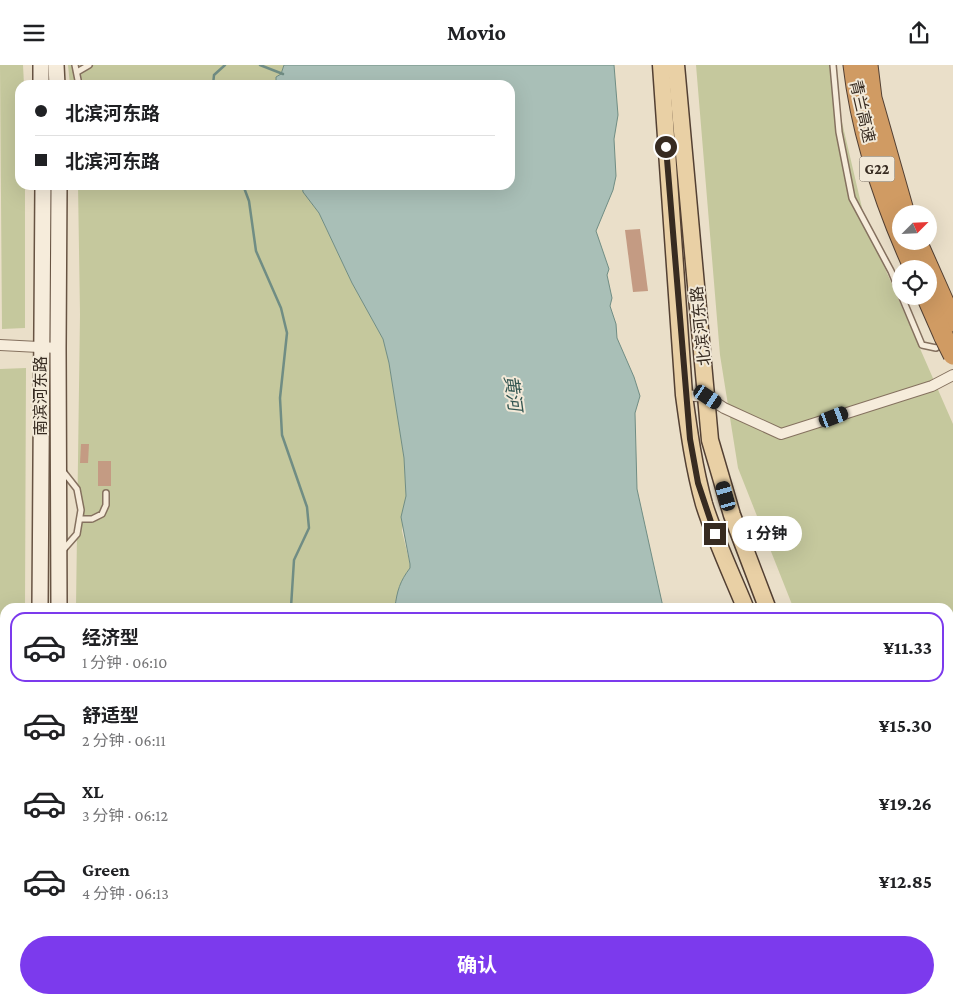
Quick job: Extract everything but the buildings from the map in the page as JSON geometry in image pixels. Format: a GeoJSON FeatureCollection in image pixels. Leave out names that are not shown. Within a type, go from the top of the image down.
{"type":"FeatureCollection","features":[{"type":"Feature","properties":{"kind":"highway","name":"青兰高速"},"geometry":{"type":"LineString","coordinates":[[853,65],[857,99],[891,219],[910,260]]}},
{"type":"Feature","properties":{"kind":"highway","name":"青兰高速"},"geometry":{"type":"LineString","coordinates":[[868,65],[872,97],[902,205]]}},
{"type":"Feature","properties":{"kind":"highway"},"geometry":{"type":"LineString","coordinates":[[920,250],[950,332],[953,355]]}},
{"type":"Feature","properties":{"kind":"highway"},"geometry":{"type":"LineString","coordinates":[[932,305],[950,332]]}},
{"type":"Feature","properties":{"kind":"main road"},"geometry":{"type":"LineString","coordinates":[[41,65],[41,80]]}},
{"type":"Feature","properties":{"kind":"main road"},"geometry":{"type":"LineString","coordinates":[[56,65],[57,80]]}},
{"type":"Feature","properties":{"kind":"main road","name":"北滨河东路"},"geometry":{"type":"LineString","coordinates":[[661,65],[684,395],[694,461],[704,504],[743,603]]}},
{"type":"Feature","properties":{"kind":"main road","name":"北滨河东路"},"geometry":{"type":"LineString","coordinates":[[676,65],[708,397],[710,440],[732,515],[765,603]]}},
{"type":"Feature","properties":{"kind":"main road","name":"南滨河东路"},"geometry":{"type":"LineString","coordinates":[[40,603],[43,190]]}},
{"type":"Feature","properties":{"kind":"main road","name":"南滨河东路"},"geometry":{"type":"LineString","coordinates":[[59,190],[59,603]]}},
{"type":"Feature","properties":{"kind":"street"},"geometry":{"type":"LineString","coordinates":[[0,345],[58,348]]}},
{"type":"Feature","properties":{"kind":"street"},"geometry":{"type":"LineString","coordinates":[[684,395],[708,397],[724,408],[781,434],[932,386],[953,375]]}},
{"type":"Feature","properties":{"kind":"lane"},"geometry":{"type":"LineString","coordinates":[[75,65],[78,80]]}},
{"type":"Feature","properties":{"kind":"lane"},"geometry":{"type":"LineString","coordinates":[[77,72],[89,65]]}},
{"type":"Feature","properties":{"kind":"lane"},"geometry":{"type":"LineString","coordinates":[[833,65],[839,132],[852,198],[891,271],[922,345],[936,348],[950,332]]}},
{"type":"Feature","properties":{"kind":"lane"},"geometry":{"type":"LineString","coordinates":[[58,465],[77,489],[82,510],[76,535],[59,555]]}},
{"type":"Feature","properties":{"kind":"lane"},"geometry":{"type":"LineString","coordinates":[[80,519],[92,519],[102,515],[106,505],[106,493]]}},
{"type":"Feature","properties":{"kind":"green space"},"geometry":{"type":"Polygon","coordinates":[[[0,65],[23,65],[24,80],[15,80],[15,190],[25,190],[25,328],[2,329],[0,65]]]}},
{"type":"Feature","properties":{"kind":"green space"},"geometry":{"type":"Polygon","coordinates":[[[68,65],[284,65],[281,74],[276,77],[276,80],[70,80],[68,65]]]}},
{"type":"Feature","properties":{"kind":"green space"},"geometry":{"type":"Polygon","coordinates":[[[696,65],[832,65],[838,105],[866,225],[892,284],[892,305],[901,305],[953,424],[953,603],[791,603],[738,468],[720,355],[696,65]]]}},
{"type":"Feature","properties":{"kind":"green space"},"geometry":{"type":"Polygon","coordinates":[[[78,190],[303,190],[319,213],[352,283],[383,339],[389,363],[404,458],[406,496],[402,531],[410,564],[410,568],[400,586],[396,603],[76,603],[80,314],[78,190]]]}},
{"type":"Feature","properties":{"kind":"green space"},"geometry":{"type":"Polygon","coordinates":[[[26,368],[25,603],[0,603],[0,369],[26,368]]]}},
{"type":"Feature","properties":{"kind":"water","name":"黄河"},"geometry":{"type":"Polygon","coordinates":[[[284,65],[614,65],[618,115],[614,139],[616,176],[613,190],[596,231],[609,269],[607,275],[612,298],[610,306],[616,324],[617,338],[640,396],[635,413],[637,489],[662,603],[396,603],[400,586],[410,568],[410,564],[401,517],[406,496],[404,458],[389,363],[383,339],[352,283],[319,213],[303,190],[515,190],[515,80],[276,80],[276,77],[281,74],[284,65]]]}},
{"type":"Feature","properties":{"kind":"waterway"},"geometry":{"type":"LineString","coordinates":[[214,80],[214,75],[225,65]]}},
{"type":"Feature","properties":{"kind":"waterway"},"geometry":{"type":"LineString","coordinates":[[260,65],[283,74]]}},
{"type":"Feature","properties":{"kind":"waterway"},"geometry":{"type":"LineString","coordinates":[[245,190],[249,201],[256,251],[281,308],[287,333],[280,398],[282,435],[307,507],[309,528],[294,560],[291,603]]}},
{"type":"Feature","properties":{"kind":"route"},"geometry":{"type":"LineString","coordinates":[[666,147],[684,395],[698,483],[715,534]]}}]}
